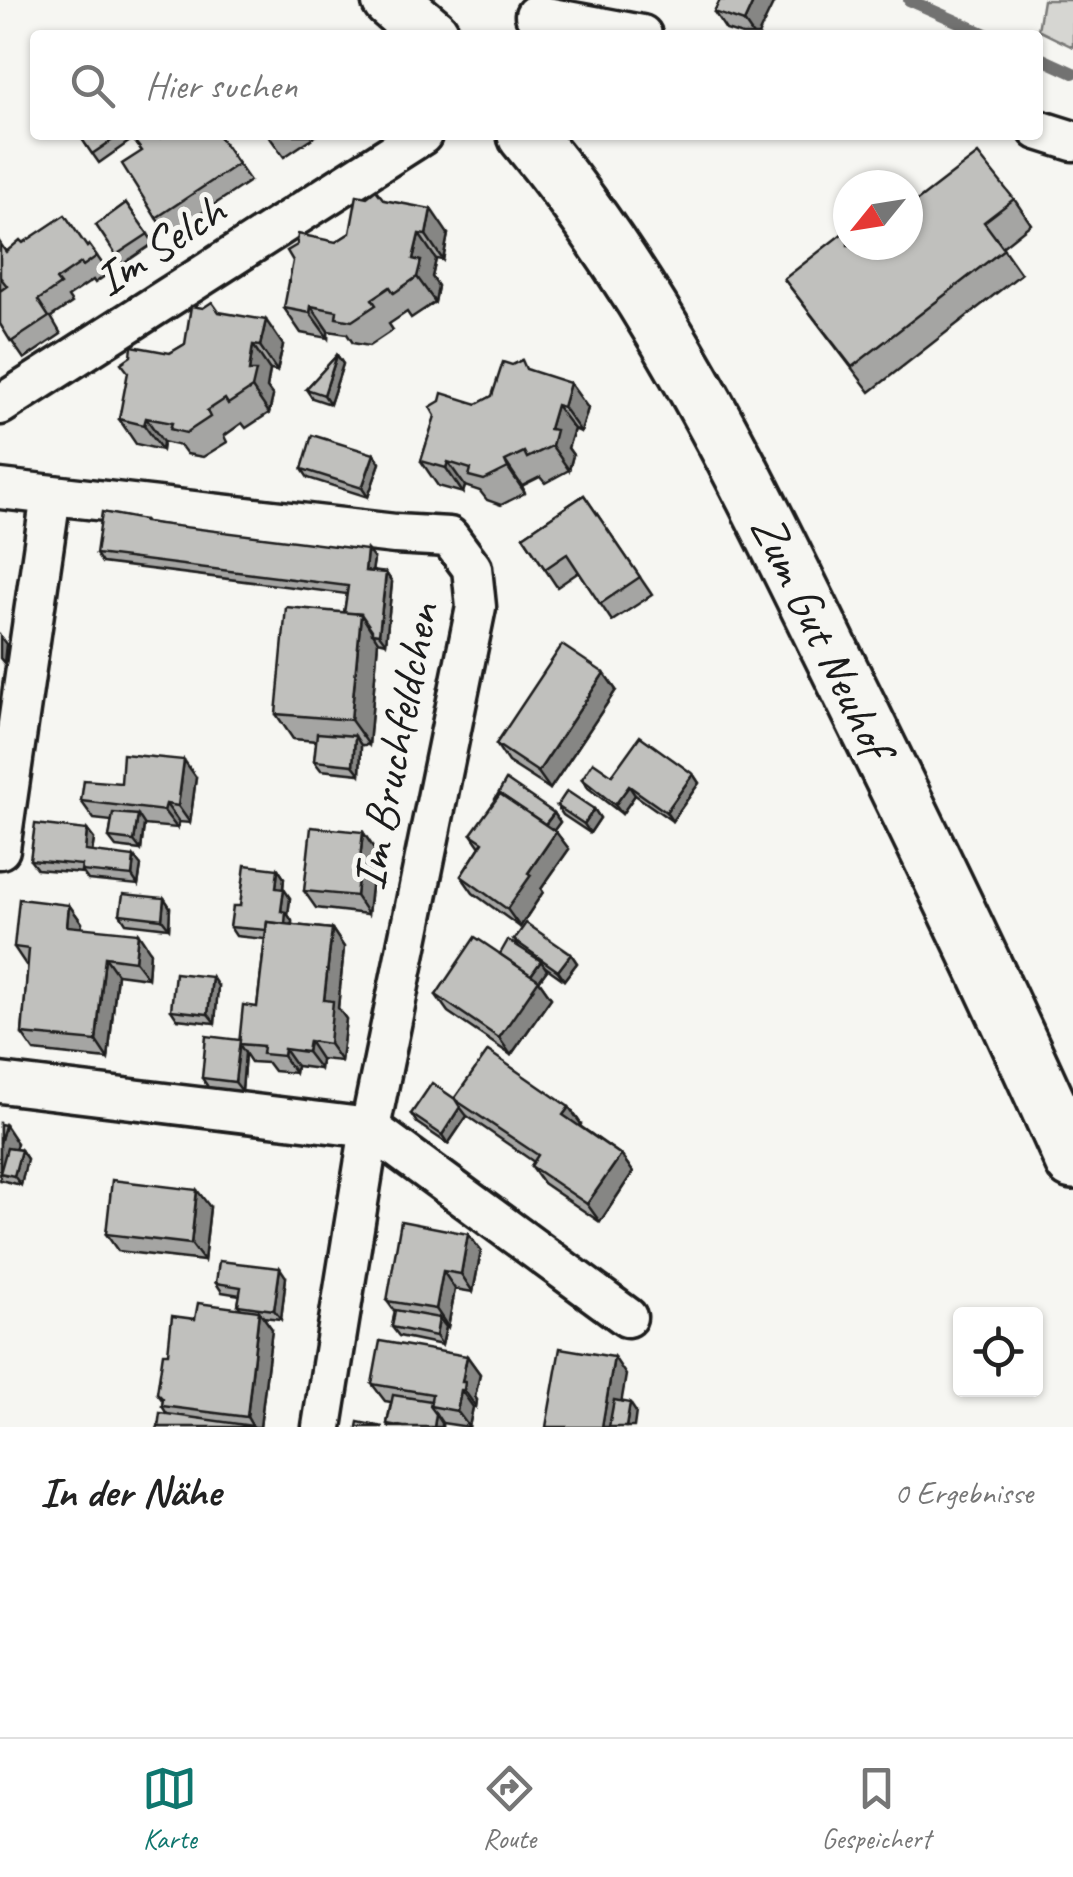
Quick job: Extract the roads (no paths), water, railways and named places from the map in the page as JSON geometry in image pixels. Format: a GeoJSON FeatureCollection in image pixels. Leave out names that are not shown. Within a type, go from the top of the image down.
{"type":"FeatureCollection","features":[{"type":"Feature","properties":{"kind":"main road"},"geometry":{"type":"LineString","coordinates":[[390,0],[425,30]]}},
{"type":"Feature","properties":{"kind":"main road","name":"Zum Gut Neuhof"},"geometry":{"type":"LineString","coordinates":[[530,140],[590,219],[662,326],[760,507],[1028,1060],[1073,1161]]}},
{"type":"Feature","properties":{"kind":"street"},"geometry":{"type":"LineString","coordinates":[[528,16],[612,30]]}},
{"type":"Feature","properties":{"kind":"street"},"geometry":{"type":"LineString","coordinates":[[1043,132],[1073,141]]}},
{"type":"Feature","properties":{"kind":"street","name":"Im Selch"},"geometry":{"type":"LineString","coordinates":[[0,405],[414,140]]}},
{"type":"Feature","properties":{"kind":"street","name":"Im Bruchfeldchen"},"geometry":{"type":"LineString","coordinates":[[0,489],[449,537],[472,568],[476,606],[370,1128],[322,1427]]}},
{"type":"Feature","properties":{"kind":"street"},"geometry":{"type":"LineString","coordinates":[[0,849],[50,495]]}},
{"type":"Feature","properties":{"kind":"street"},"geometry":{"type":"LineString","coordinates":[[0,1083],[370,1128],[627,1316]]}},
{"type":"Feature","properties":{"kind":"waterway"},"geometry":{"type":"LineString","coordinates":[[909,0],[977,30]]}},
{"type":"Feature","properties":{"kind":"waterway"},"geometry":{"type":"LineString","coordinates":[[1043,59],[1073,73]]}}]}
